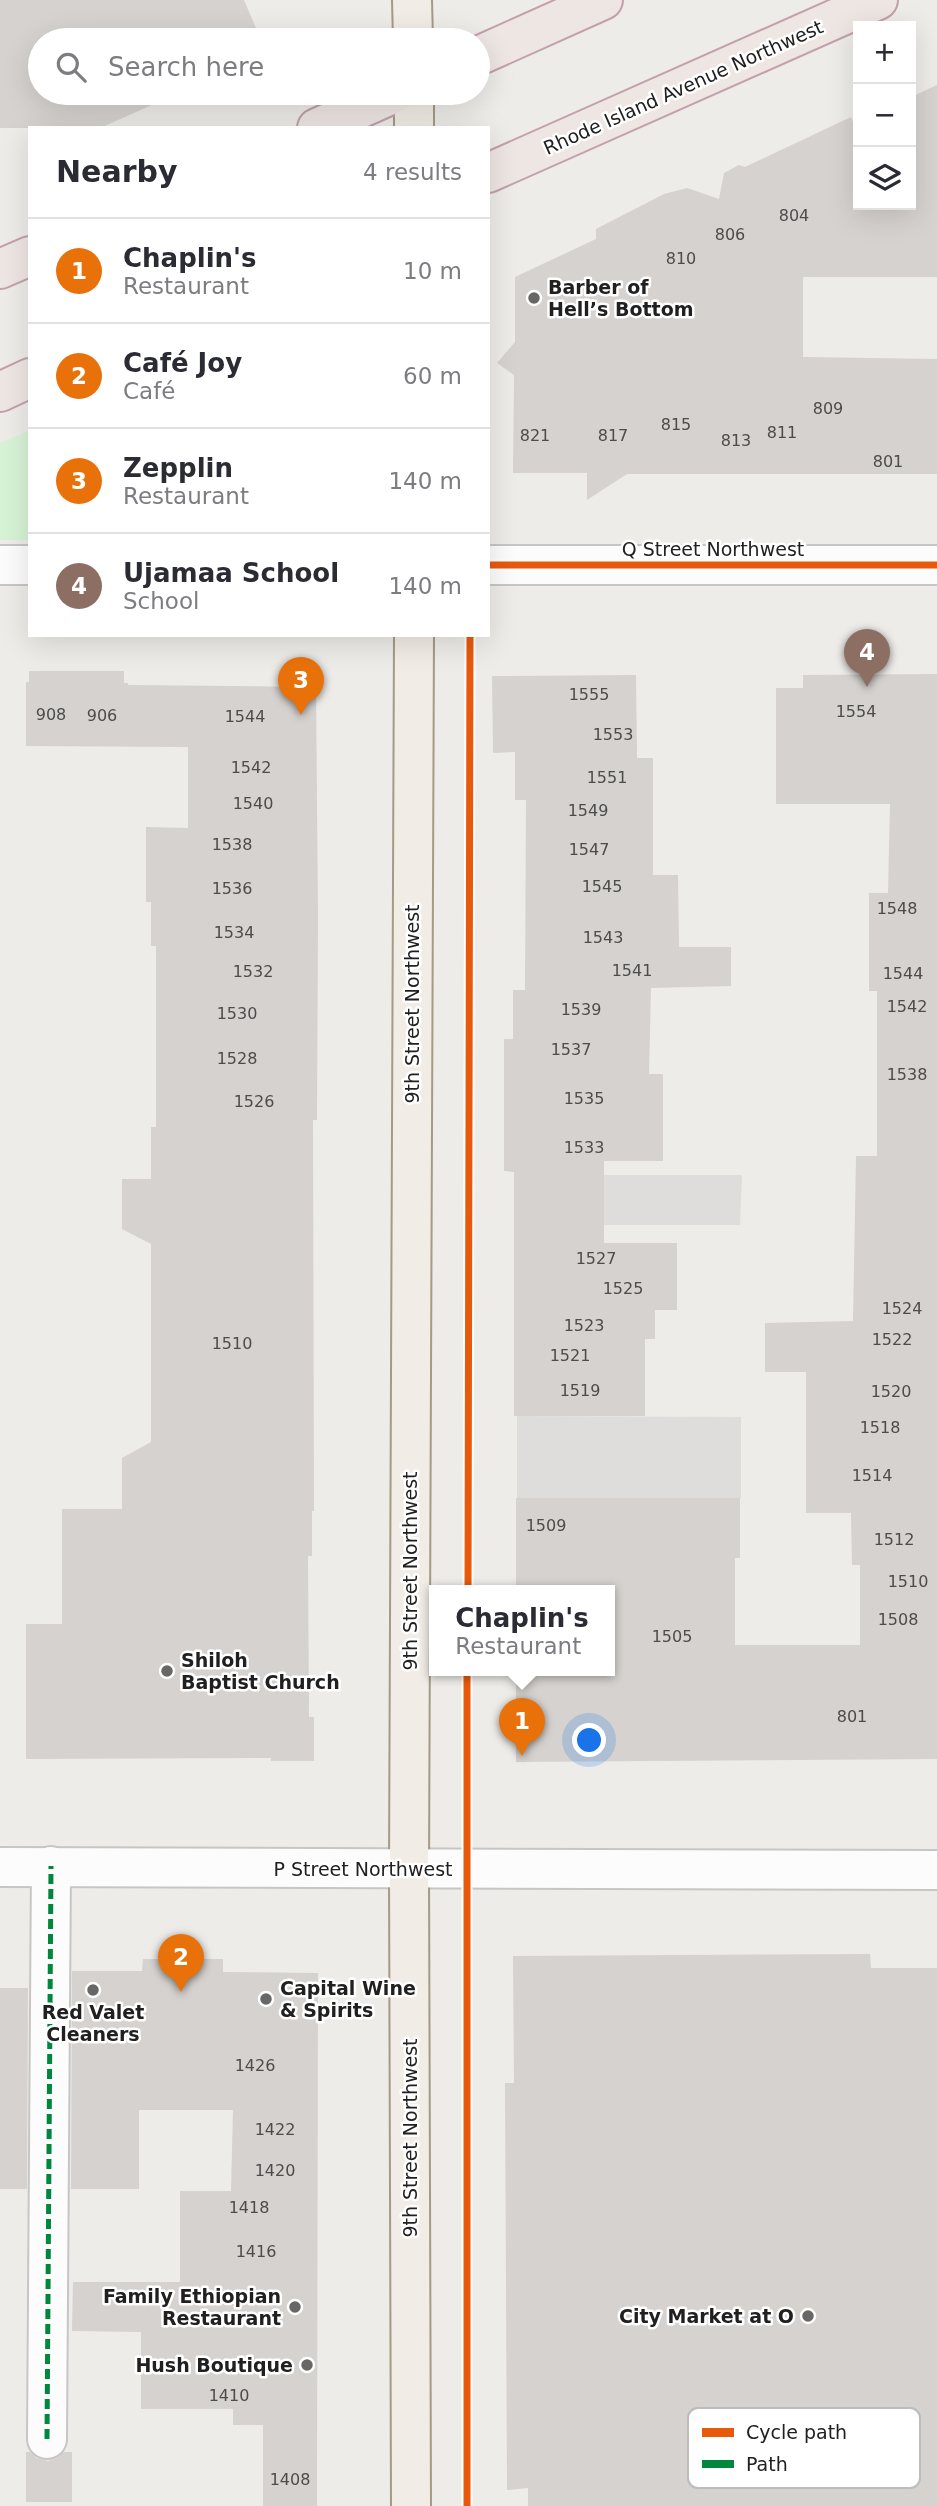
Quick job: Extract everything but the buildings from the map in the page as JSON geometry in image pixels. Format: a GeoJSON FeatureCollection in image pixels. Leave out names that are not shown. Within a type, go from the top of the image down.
{"type":"FeatureCollection","features":[{"type":"Feature","properties":{"kind":"highway"},"geometry":{"type":"LineString","coordinates":[[490,51],[603,0]]}},
{"type":"Feature","properties":{"kind":"highway","name":"Rhode Island Avenue Northwest"},"geometry":{"type":"LineString","coordinates":[[490,172],[878,0]]}},
{"type":"Feature","properties":{"kind":"highway"},"geometry":{"type":"LineString","coordinates":[[321,126],[368,105]]}},
{"type":"Feature","properties":{"kind":"highway"},"geometry":{"type":"LineString","coordinates":[[0,269],[28,257]]}},
{"type":"Feature","properties":{"kind":"highway"},"geometry":{"type":"LineString","coordinates":[[0,392],[28,379]]}},
{"type":"Feature","properties":{"kind":"main road"},"geometry":{"type":"LineString","coordinates":[[412,0],[413,28]]}},
{"type":"Feature","properties":{"kind":"main road"},"geometry":{"type":"LineString","coordinates":[[414,105],[414,126]]}},
{"type":"Feature","properties":{"kind":"main road","name":"9th Street Northwest"},"geometry":{"type":"LineString","coordinates":[[411,2506],[409,1870],[414,637]]}},
{"type":"Feature","properties":{"kind":"street"},"geometry":{"type":"LineString","coordinates":[[0,565],[28,565]]}},
{"type":"Feature","properties":{"kind":"street","name":"Q Street Northwest"},"geometry":{"type":"LineString","coordinates":[[490,565],[937,565]]}},
{"type":"Feature","properties":{"kind":"street"},"geometry":{"type":"LineString","coordinates":[[47,2439],[51,1866]]}},
{"type":"Feature","properties":{"kind":"street","name":"P Street Northwest"},"geometry":{"type":"LineString","coordinates":[[0,1867],[937,1870]]}},
{"type":"Feature","properties":{"kind":"green space"},"geometry":{"type":"Polygon","coordinates":[[[28,431],[28,540],[0,540],[0,443],[28,431]]]}},
{"type":"Feature","properties":{"kind":"shaded area"},"geometry":{"type":"Polygon","coordinates":[[[604,1175],[742,1175],[740,1225],[514,1225],[604,1175]]]}},
{"type":"Feature","properties":{"kind":"shaded area"},"geometry":{"type":"Polygon","coordinates":[[[517,1416],[741,1417],[741,1498],[517,1498],[517,1416]]]}},
{"type":"Feature","properties":{"kind":"marked path"},"geometry":{"type":"LineString","coordinates":[[47,2439],[51,1866]]}},
{"type":"Feature","properties":{"kind":"cycle path"},"geometry":{"type":"LineString","coordinates":[[490,565],[937,565]]}},
{"type":"Feature","properties":{"kind":"cycle path"},"geometry":{"type":"LineString","coordinates":[[468,1585],[470,637]]}},
{"type":"Feature","properties":{"kind":"cycle path"},"geometry":{"type":"LineString","coordinates":[[467,1676],[467,2506]]}},
{"type":"Feature","properties":{"kind":"place","name":"Barber of Hell’s Bottom"},"geometry":{"type":"Point","coordinates":[534,298]}},
{"type":"Feature","properties":{"kind":"place","name":"Ujamaa School"},"geometry":{"type":"Point","coordinates":[867,687]}},
{"type":"Feature","properties":{"kind":"place","name":"Zepplin"},"geometry":{"type":"Point","coordinates":[301,715]}},
{"type":"Feature","properties":{"kind":"place","name":"Shiloh Baptist Church"},"geometry":{"type":"Point","coordinates":[167,1671]}},
{"type":"Feature","properties":{"kind":"place","name":"Chaplin's"},"geometry":{"type":"Point","coordinates":[522,1756]}},
{"type":"Feature","properties":{"kind":"place","name":"Red Valet Cleaners"},"geometry":{"type":"Point","coordinates":[93,1990]}},
{"type":"Feature","properties":{"kind":"place","name":"Café Joy"},"geometry":{"type":"Point","coordinates":[181,1992]}},
{"type":"Feature","properties":{"kind":"place","name":"Capital Wine & Spirits"},"geometry":{"type":"Point","coordinates":[266,1999]}},
{"type":"Feature","properties":{"kind":"place","name":"Family Ethiopian Restaurant"},"geometry":{"type":"Point","coordinates":[295,2307]}},
{"type":"Feature","properties":{"kind":"place","name":"City Market at O"},"geometry":{"type":"Point","coordinates":[808,2316]}},
{"type":"Feature","properties":{"kind":"place","name":"Hush Boutique"},"geometry":{"type":"Point","coordinates":[307,2365]}}]}
